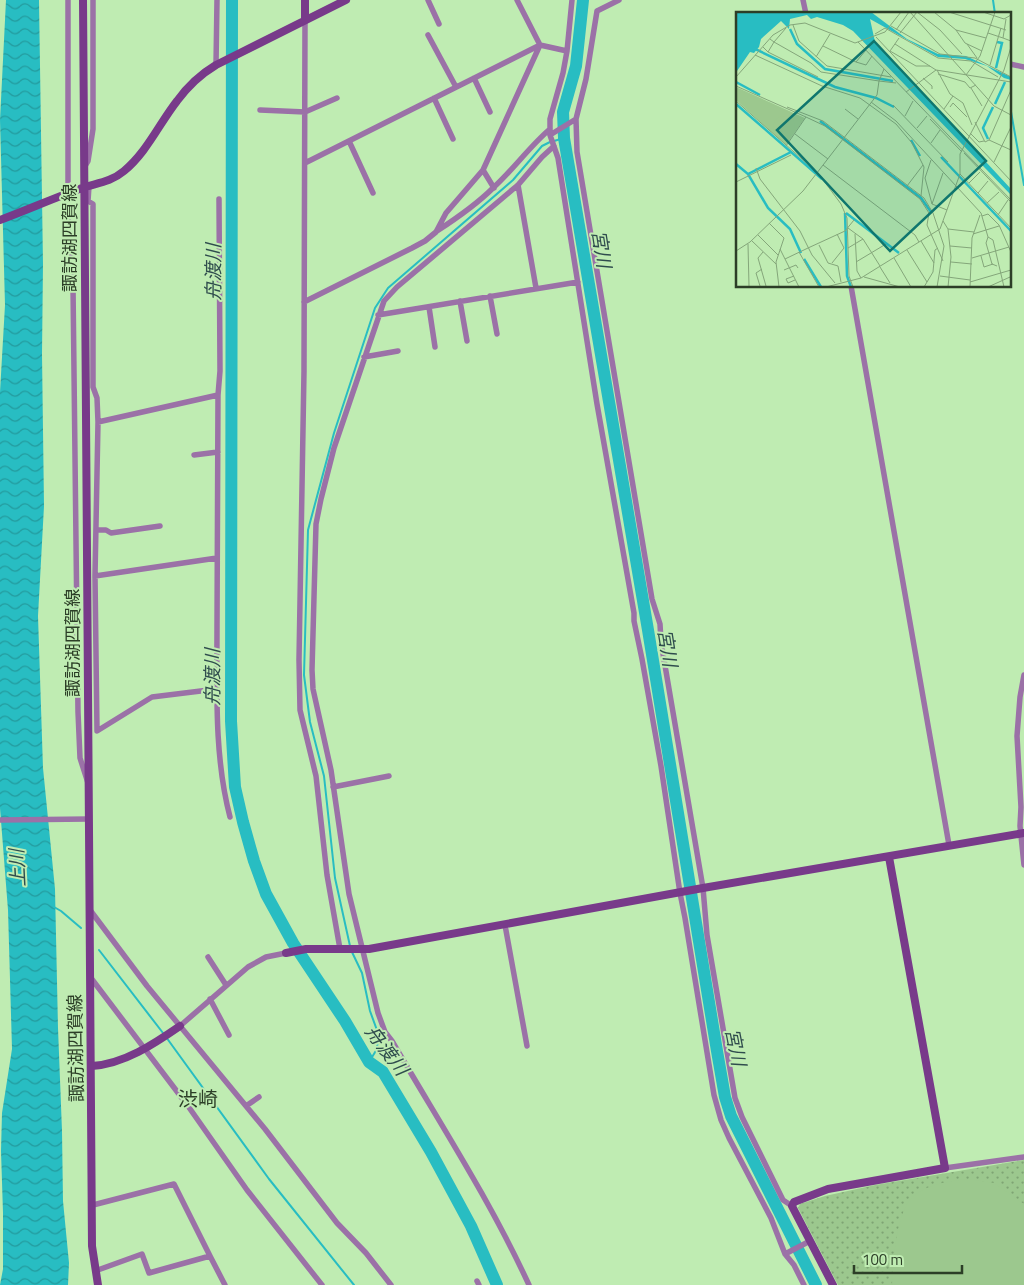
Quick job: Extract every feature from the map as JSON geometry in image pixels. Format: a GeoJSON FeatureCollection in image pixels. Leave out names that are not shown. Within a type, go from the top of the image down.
{"type":"FeatureCollection","features":[{"type":"Feature","properties":{"kind":"street"},"geometry":{"type":"LineString","coordinates":[[68,0],[68,234],[73,286],[78,712],[80,758],[88,785]]}},
{"type":"Feature","properties":{"kind":"street","name":"諏訪湖四賀線"},"geometry":{"type":"LineString","coordinates":[[83,0],[87,819],[92,1066],[92,1246],[98,1285]]}},
{"type":"Feature","properties":{"kind":"street"},"geometry":{"type":"LineString","coordinates":[[84,168],[88,161],[93,128],[93,0]]}},
{"type":"Feature","properties":{"kind":"street"},"geometry":{"type":"LineString","coordinates":[[217,0],[219,64]]}},
{"type":"Feature","properties":{"kind":"street"},"geometry":{"type":"LineString","coordinates":[[305,0],[300,710],[316,776],[327,875],[340,949]]}},
{"type":"Feature","properties":{"kind":"street"},"geometry":{"type":"LineString","coordinates":[[0,220],[85,187],[112,179],[124,171],[147,146],[176,101],[204,72],[346,0]]}},
{"type":"Feature","properties":{"kind":"street"},"geometry":{"type":"LineString","coordinates":[[428,0],[439,24]]}},
{"type":"Feature","properties":{"kind":"street"},"geometry":{"type":"LineString","coordinates":[[517,0],[540,45]]}},
{"type":"Feature","properties":{"kind":"street"},"geometry":{"type":"LineString","coordinates":[[572,0],[567,51],[558,97],[550,119],[551,132],[558,158],[597,404],[661,766],[714,1095],[721,1120],[804,1285]]}},
{"type":"Feature","properties":{"kind":"street"},"geometry":{"type":"LineString","coordinates":[[619,0],[597,11],[586,79],[574,120],[576,152],[652,598],[660,624],[661,642],[707,935],[735,1098],[746,1125],[784,1200],[792,1206],[808,1242],[833,1285]]}},
{"type":"Feature","properties":{"kind":"street"},"geometry":{"type":"LineString","coordinates":[[428,35],[456,88]]}},
{"type":"Feature","properties":{"kind":"street"},"geometry":{"type":"LineString","coordinates":[[436,232],[446,213],[483,170],[540,45]]}},
{"type":"Feature","properties":{"kind":"street"},"geometry":{"type":"LineString","coordinates":[[305,163],[540,45],[567,51]]}},
{"type":"Feature","properties":{"kind":"street"},"geometry":{"type":"LineString","coordinates":[[474,78],[490,112]]}},
{"type":"Feature","properties":{"kind":"street"},"geometry":{"type":"LineString","coordinates":[[260,110],[305,112],[337,98]]}},
{"type":"Feature","properties":{"kind":"street"},"geometry":{"type":"LineString","coordinates":[[434,98],[453,138]]}},
{"type":"Feature","properties":{"kind":"street"},"geometry":{"type":"LineString","coordinates":[[304,302],[425,241],[465,213],[494,188],[537,140],[574,120]]}},
{"type":"Feature","properties":{"kind":"street"},"geometry":{"type":"LineString","coordinates":[[349,141],[373,193]]}},
{"type":"Feature","properties":{"kind":"street"},"geometry":{"type":"LineString","coordinates":[[529,1285],[509,1240],[385,1032],[378,1013],[344,866],[333,787],[313,689],[316,524],[334,448],[384,301],[397,287],[518,185],[554,146]]}},
{"type":"Feature","properties":{"kind":"street"},"geometry":{"type":"LineString","coordinates":[[483,170],[494,188]]}},
{"type":"Feature","properties":{"kind":"street"},"geometry":{"type":"LineString","coordinates":[[518,185],[536,288]]}},
{"type":"Feature","properties":{"kind":"street"},"geometry":{"type":"LineString","coordinates":[[85,187],[88,201],[93,204],[94,387],[97,398],[98,422],[95,576],[97,731],[152,696],[217,689]]}},
{"type":"Feature","properties":{"kind":"street"},"geometry":{"type":"LineString","coordinates":[[219,199],[220,371],[218,395],[217,689],[220,758],[225,799],[230,817]]}},
{"type":"Feature","properties":{"kind":"street"},"geometry":{"type":"LineString","coordinates":[[378,316],[578,282]]}},
{"type":"Feature","properties":{"kind":"street"},"geometry":{"type":"LineString","coordinates":[[851,288],[949,846]]}},
{"type":"Feature","properties":{"kind":"street"},"geometry":{"type":"LineString","coordinates":[[490,296],[497,334]]}},
{"type":"Feature","properties":{"kind":"street"},"geometry":{"type":"LineString","coordinates":[[460,301],[467,341]]}},
{"type":"Feature","properties":{"kind":"street"},"geometry":{"type":"LineString","coordinates":[[429,307],[434,347]]}},
{"type":"Feature","properties":{"kind":"street"},"geometry":{"type":"LineString","coordinates":[[364,357],[398,352]]}},
{"type":"Feature","properties":{"kind":"street"},"geometry":{"type":"LineString","coordinates":[[98,422],[218,395]]}},
{"type":"Feature","properties":{"kind":"street"},"geometry":{"type":"LineString","coordinates":[[194,455],[218,452]]}},
{"type":"Feature","properties":{"kind":"street"},"geometry":{"type":"LineString","coordinates":[[96,530],[106,530],[110,533],[160,526]]}},
{"type":"Feature","properties":{"kind":"street"},"geometry":{"type":"LineString","coordinates":[[95,576],[217,558]]}},
{"type":"Feature","properties":{"kind":"street"},"geometry":{"type":"LineString","coordinates":[[1024,675],[1017,736],[1024,865]]}},
{"type":"Feature","properties":{"kind":"street"},"geometry":{"type":"LineString","coordinates":[[333,787],[388,776]]}},
{"type":"Feature","properties":{"kind":"street"},"geometry":{"type":"LineString","coordinates":[[0,820],[87,819]]}},
{"type":"Feature","properties":{"kind":"street"},"geometry":{"type":"LineString","coordinates":[[92,1066],[121,1059],[154,1044],[180,1026],[226,985],[266,957],[306,949],[362,950],[1022,833]]}},
{"type":"Feature","properties":{"kind":"street"},"geometry":{"type":"LineString","coordinates":[[889,857],[945,1168]]}},
{"type":"Feature","properties":{"kind":"street"},"geometry":{"type":"LineString","coordinates":[[90,910],[147,986],[246,1106],[337,1223],[366,1253],[390,1285]]}},
{"type":"Feature","properties":{"kind":"street"},"geometry":{"type":"LineString","coordinates":[[505,925],[527,1046]]}},
{"type":"Feature","properties":{"kind":"street"},"geometry":{"type":"LineString","coordinates":[[208,956],[226,985]]}},
{"type":"Feature","properties":{"kind":"street"},"geometry":{"type":"LineString","coordinates":[[90,978],[188,1106],[246,1190],[322,1285]]}},
{"type":"Feature","properties":{"kind":"street"},"geometry":{"type":"LineString","coordinates":[[210,999],[229,1035]]}},
{"type":"Feature","properties":{"kind":"street"},"geometry":{"type":"LineString","coordinates":[[246,1106],[259,1097]]}},
{"type":"Feature","properties":{"kind":"street"},"geometry":{"type":"LineString","coordinates":[[792,1206],[797,1200],[828,1189],[945,1168],[1024,1157]]}},
{"type":"Feature","properties":{"kind":"street"},"geometry":{"type":"LineString","coordinates":[[93,1205],[174,1184],[224,1285]]}},
{"type":"Feature","properties":{"kind":"street"},"geometry":{"type":"LineString","coordinates":[[787,1253],[808,1242]]}},
{"type":"Feature","properties":{"kind":"street"},"geometry":{"type":"LineString","coordinates":[[95,1271],[142,1254],[149,1273],[210,1256]]}},
{"type":"Feature","properties":{"kind":"green space"},"geometry":{"type":"Polygon","coordinates":[[[1024,1160],[1024,1285],[838,1285],[798,1208],[800,1204],[825,1196],[875,1185],[1024,1160]]]}},
{"type":"Feature","properties":{"kind":"green space"},"geometry":{"type":"Polygon","coordinates":[[[969,1179],[994,1183],[1024,1204],[1024,1285],[892,1285],[894,1252],[899,1227],[906,1206],[911,1199],[930,1187],[946,1182],[969,1179]]]}},
{"type":"Feature","properties":{"kind":"water","name":"上川"},"geometry":{"type":"Polygon","coordinates":[[[6,0],[39,0],[44,506],[38,616],[43,768],[55,889],[63,1201],[69,1263],[68,1285],[0,1285],[3,1269],[2,1113],[12,1049],[8,910],[0,808],[0,392],[5,305],[0,120],[6,0]]]}},
{"type":"Feature","properties":{"kind":"waterway","name":"舟渡川"},"geometry":{"type":"LineString","coordinates":[[232,0],[231,721],[235,787],[254,861],[266,894],[293,943],[345,1021],[369,1062],[383,1072],[431,1152],[471,1226],[497,1285]]}},
{"type":"Feature","properties":{"kind":"waterway","name":"宮川"},"geometry":{"type":"LineString","coordinates":[[583,0],[576,66],[563,112],[564,138],[725,1097],[731,1116],[816,1285]]}},
{"type":"Feature","properties":{"kind":"waterway"},"geometry":{"type":"LineString","coordinates":[[993,0],[995,12]]}},
{"type":"Feature","properties":{"kind":"waterway"},"geometry":{"type":"LineString","coordinates":[[1012,117],[1024,185]]}},
{"type":"Feature","properties":{"kind":"waterway"},"geometry":{"type":"LineString","coordinates":[[554,141],[564,138]]}},
{"type":"Feature","properties":{"kind":"waterway"},"geometry":{"type":"LineString","coordinates":[[350,946],[335,878],[324,776],[310,722],[304,675],[308,530],[334,433],[375,308],[388,288],[513,180],[542,146],[550,142]]}},
{"type":"Feature","properties":{"kind":"waterway"},"geometry":{"type":"LineString","coordinates":[[54,907],[81,928]]}},
{"type":"Feature","properties":{"kind":"waterway"},"geometry":{"type":"LineString","coordinates":[[99,950],[163,1033]]}},
{"type":"Feature","properties":{"kind":"waterway"},"geometry":{"type":"LineString","coordinates":[[351,950],[362,973],[370,1011],[378,1033],[377,1049],[369,1062]]}},
{"type":"Feature","properties":{"kind":"waterway"},"geometry":{"type":"LineString","coordinates":[[166,1037],[269,1179],[354,1285]]}},
{"type":"Feature","properties":{"kind":"district","name":"渋崎"},"geometry":{"type":"Point","coordinates":[198,1099]}}]}
